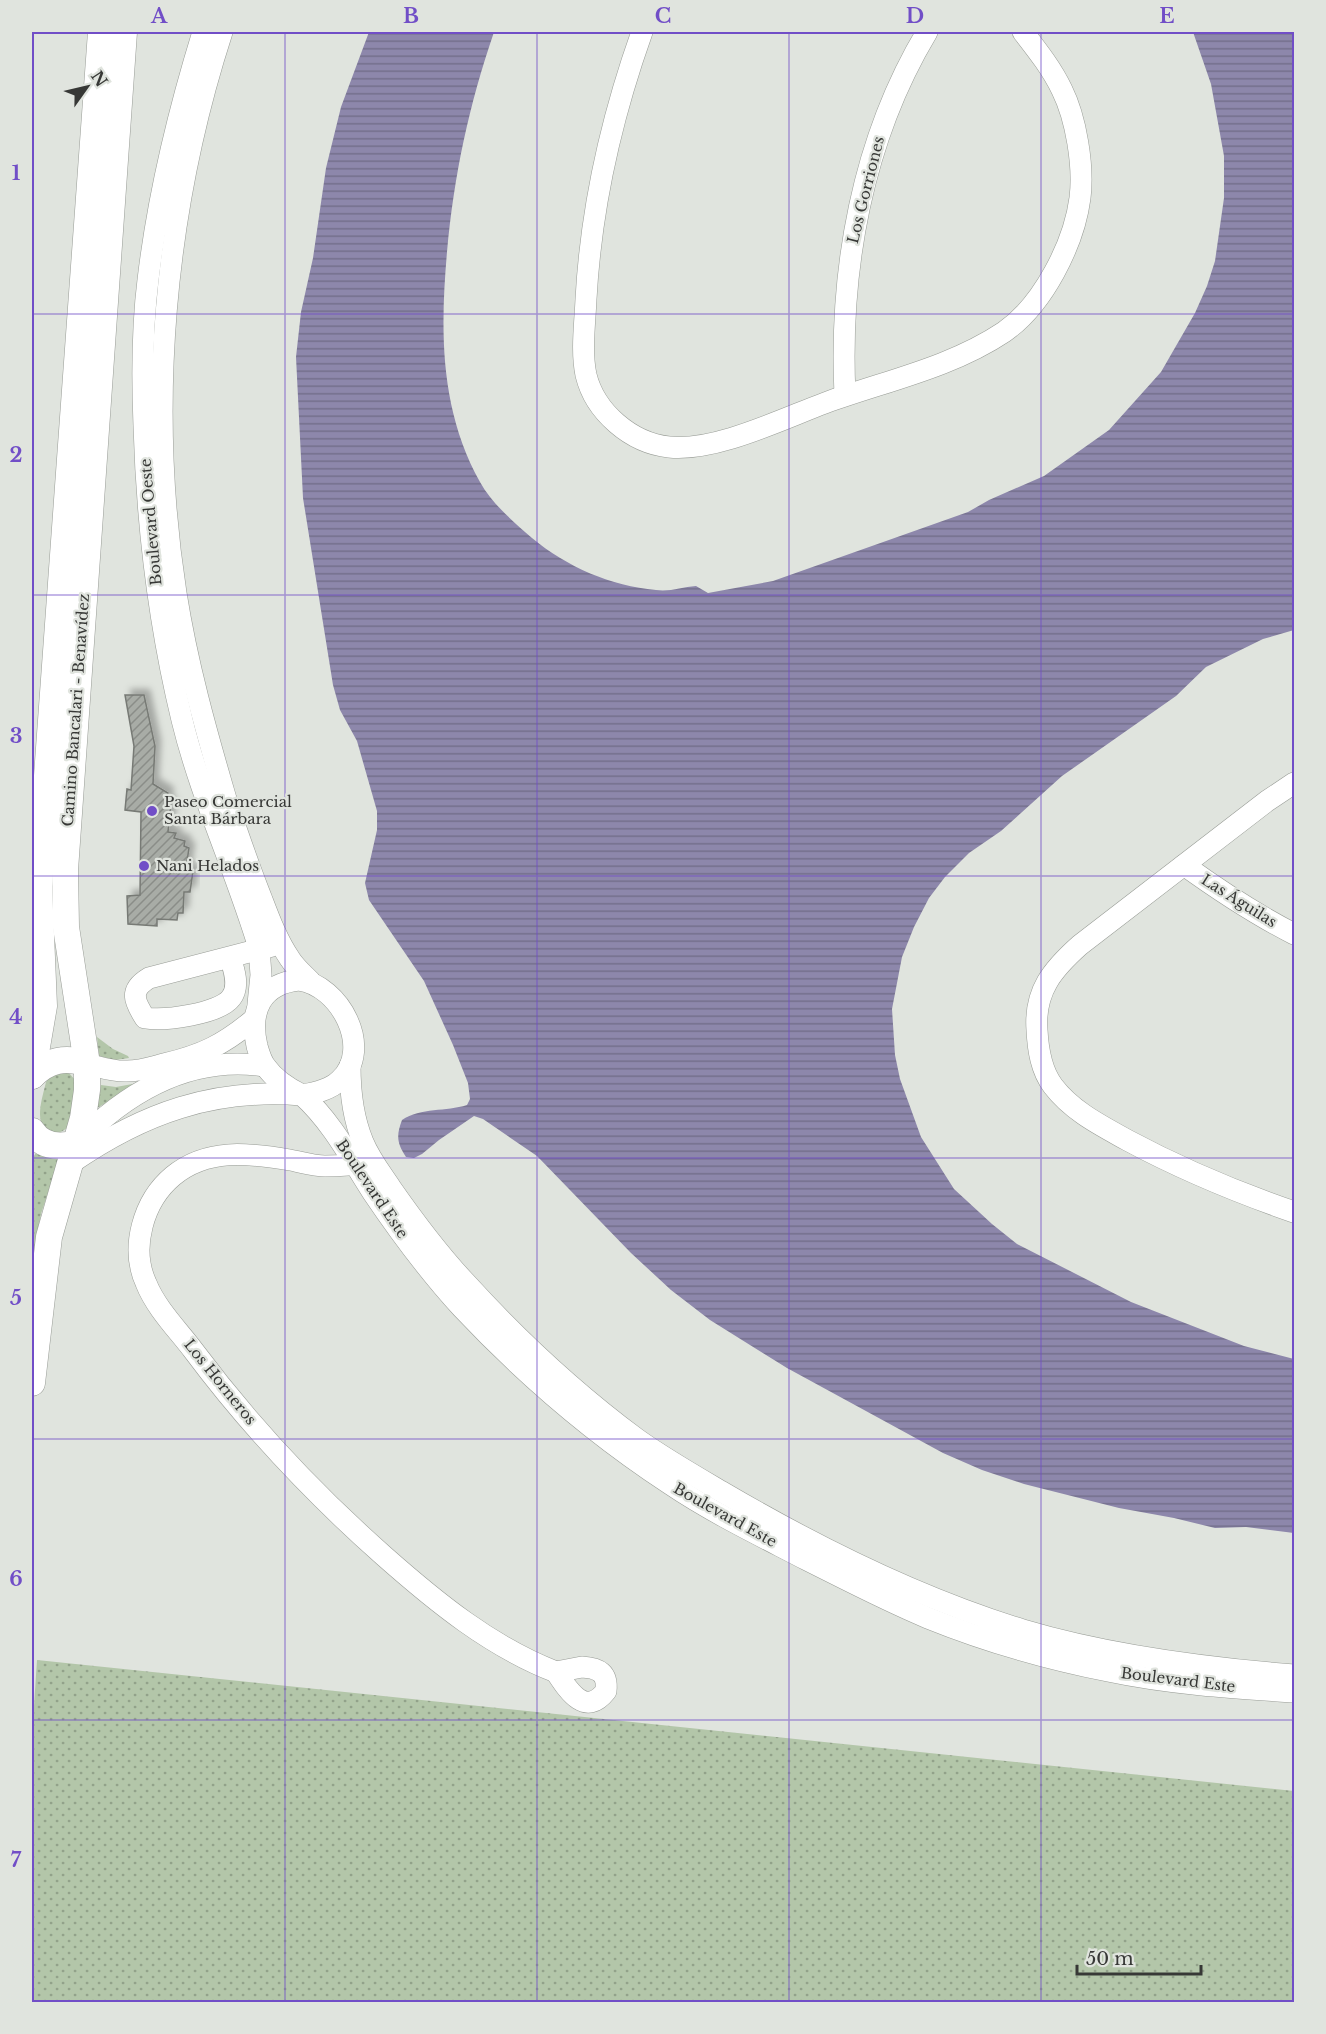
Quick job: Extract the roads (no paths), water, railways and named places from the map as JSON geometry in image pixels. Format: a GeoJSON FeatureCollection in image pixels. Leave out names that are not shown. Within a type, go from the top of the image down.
{"type":"FeatureCollection","features":[{"type":"Feature","properties":{"kind":"main road","name":"Camino Bancalari - Benavídez"},"geometry":{"type":"LineString","coordinates":[[32,1076],[44,1006],[39,886],[101,32]]}},
{"type":"Feature","properties":{"kind":"main road","name":"Camino Bancalari - Benavídez"},"geometry":{"type":"LineString","coordinates":[[32,1383],[49,1237],[74,1153],[87,1090],[87,1064],[66,927],[65,870],[124,32]]}},
{"type":"Feature","properties":{"kind":"main road"},"geometry":{"type":"LineString","coordinates":[[32,1076],[40,1067],[57,1060],[75,1060],[87,1064]]}},
{"type":"Feature","properties":{"kind":"main road"},"geometry":{"type":"LineString","coordinates":[[32,1131],[42,1142],[53,1146],[65,1146],[74,1153]]}},
{"type":"Feature","properties":{"kind":"street"},"geometry":{"type":"LineString","coordinates":[[89,32],[97,91]]}},
{"type":"Feature","properties":{"kind":"street","name":"Boulevard Oeste"},"geometry":{"type":"LineString","coordinates":[[203,32],[188,81],[178,164],[178,213],[164,337],[162,407],[154,440],[165,501],[185,687],[197,773],[260,958],[256,1012]]}},
{"type":"Feature","properties":{"kind":"street","name":"Boulevard Oeste"},"geometry":{"type":"LineString","coordinates":[[178,164],[198,121],[222,32]]}},
{"type":"Feature","properties":{"kind":"street"},"geometry":{"type":"LineString","coordinates":[[642,32],[620,96],[605,154],[596,202],[588,257],[586,374],[591,390],[603,409],[618,425],[649,443],[686,448],[705,446],[743,434],[945,362],[979,347],[1006,330],[1027,311],[1044,290],[1059,264],[1071,234],[1080,198],[1080,160],[1073,123],[1063,91],[1023,32]]}},
{"type":"Feature","properties":{"kind":"street","name":"Los Gorriones"},"geometry":{"type":"LineString","coordinates":[[846,396],[844,323],[846,288],[851,246],[862,192],[895,93],[927,32]]}},
{"type":"Feature","properties":{"kind":"street","name":"Boulevard Oeste"},"geometry":{"type":"LineString","coordinates":[[185,687],[205,731],[243,852],[281,945],[292,962],[310,981]]}},
{"type":"Feature","properties":{"kind":"street"},"geometry":{"type":"LineString","coordinates":[[1294,783],[1184,865],[1060,963],[1047,980],[1040,997],[1036,1024],[1038,1049],[1043,1066],[1052,1084],[1068,1103],[1095,1122],[1191,1173],[1294,1212]]}},
{"type":"Feature","properties":{"kind":"street","name":"Las Águilas"},"geometry":{"type":"LineString","coordinates":[[1184,865],[1228,897],[1294,934]]}},
{"type":"Feature","properties":{"kind":"street"},"geometry":{"type":"LineString","coordinates":[[233,966],[260,958],[281,945]]}},
{"type":"Feature","properties":{"kind":"street"},"geometry":{"type":"LineString","coordinates":[[74,1153],[100,1143],[131,1126],[197,1103],[249,1094],[302,1095],[326,1089],[340,1080],[350,1066],[353,1047],[346,1016],[335,1000],[321,987],[310,981],[299,980],[279,984],[269,991],[256,1012],[232,1037],[209,1051],[142,1070],[126,1071],[87,1064]]}},
{"type":"Feature","properties":{"kind":"street"},"geometry":{"type":"LineString","coordinates":[[256,1012],[255,1038],[264,1066],[286,1087],[302,1095]]}},
{"type":"Feature","properties":{"kind":"street"},"geometry":{"type":"LineString","coordinates":[[74,1153],[92,1127],[118,1106],[166,1079],[206,1066],[225,1063],[264,1066]]}},
{"type":"Feature","properties":{"kind":"street","name":"Boulevard Este"},"geometry":{"type":"LineString","coordinates":[[350,1066],[350,1095],[363,1142],[363,1162]]}},
{"type":"Feature","properties":{"kind":"street","name":"Boulevard Este"},"geometry":{"type":"LineString","coordinates":[[302,1095],[363,1162],[439,1254],[486,1306],[532,1364],[746,1518],[829,1551],[937,1600],[986,1627],[1024,1630],[1294,1692]]}},
{"type":"Feature","properties":{"kind":"street","name":"Los Horneros"},"geometry":{"type":"LineString","coordinates":[[363,1162],[323,1166],[232,1154],[218,1155],[192,1164],[173,1176],[158,1191],[145,1215],[139,1241],[140,1263],[146,1284],[160,1307],[207,1369],[257,1429],[312,1489],[356,1531],[417,1585],[468,1624],[509,1650],[556,1672]]}},
{"type":"Feature","properties":{"kind":"street","name":"Boulevard Este"},"geometry":{"type":"LineString","coordinates":[[1243,1680],[1294,1675]]}},
{"type":"Feature","properties":{"kind":"place","name":"Paseo Comercial Santa Bárbara"},"geometry":{"type":"Point","coordinates":[152,811]}},
{"type":"Feature","properties":{"kind":"place","name":"Nani Helados"},"geometry":{"type":"Point","coordinates":[144,866]}}]}
